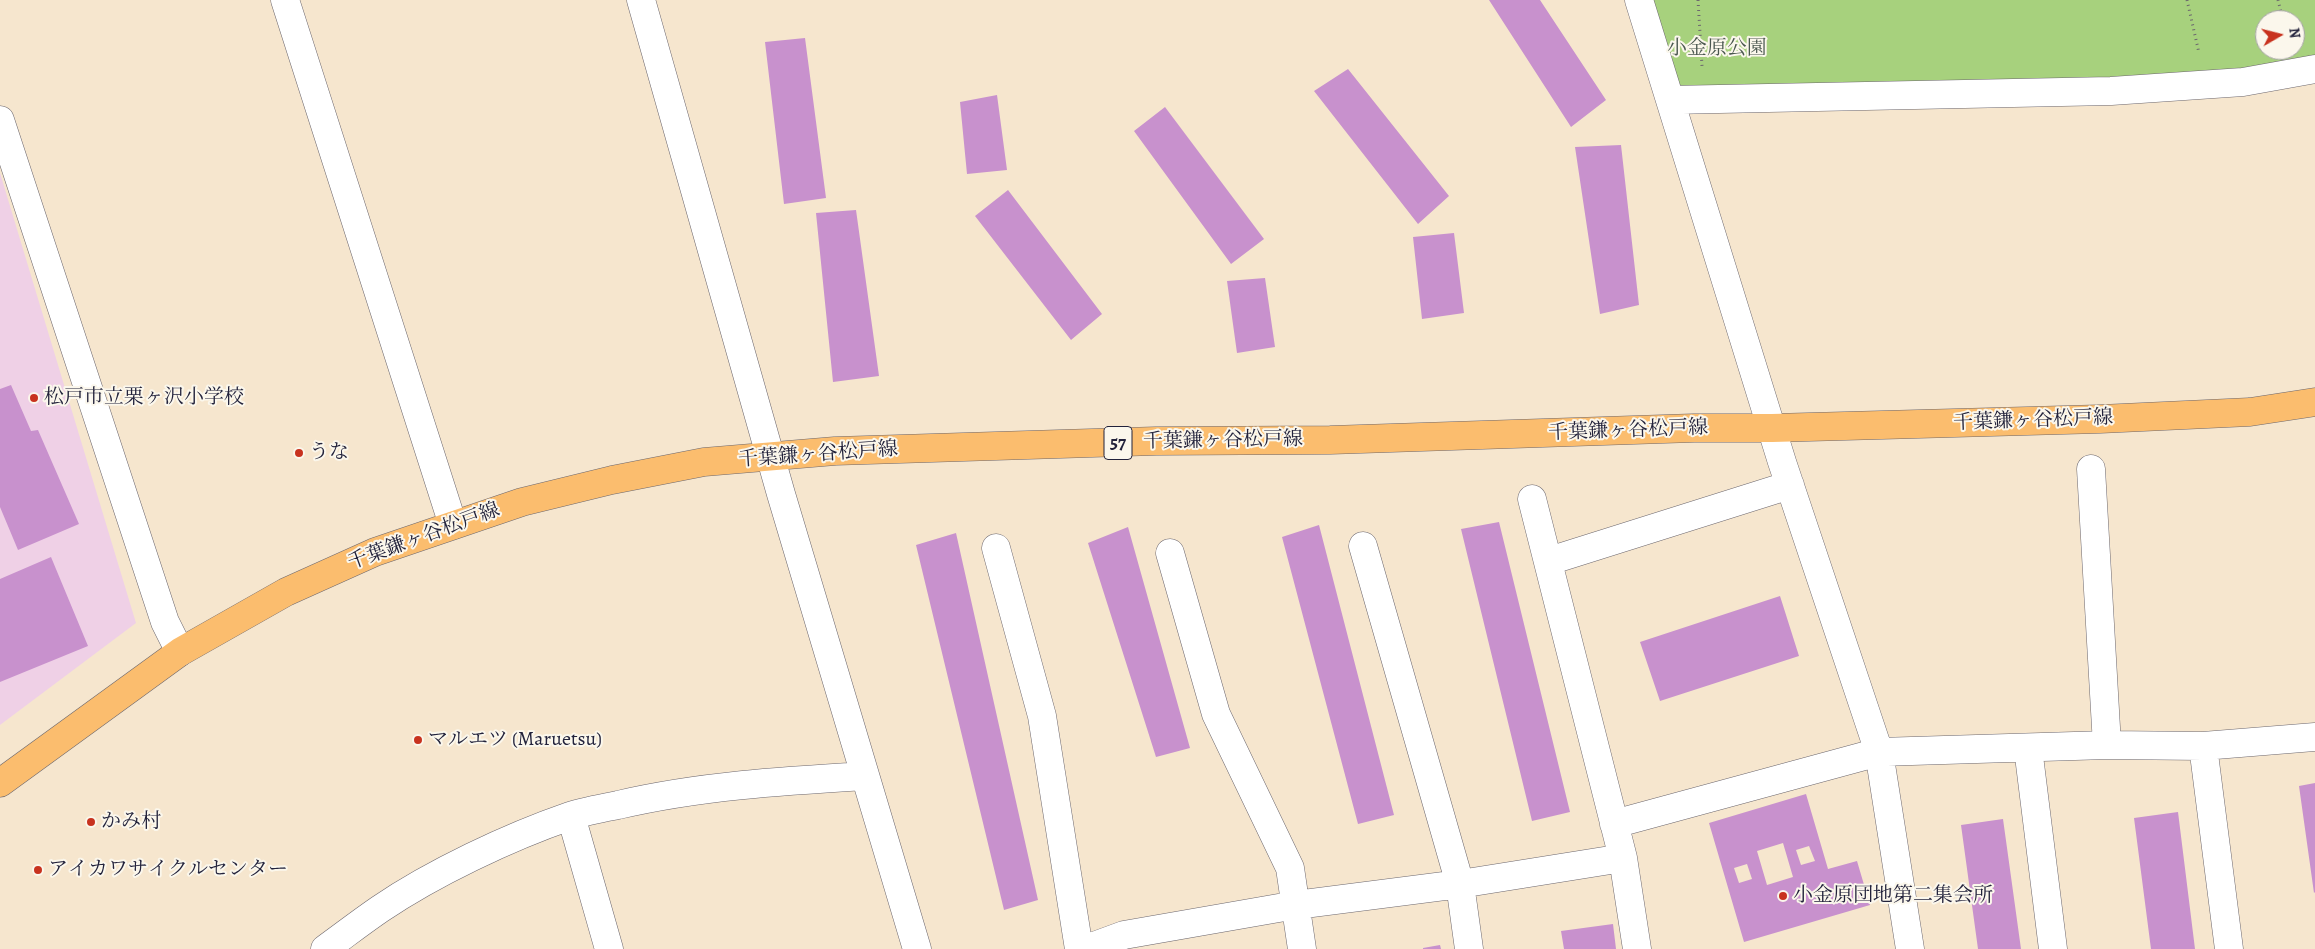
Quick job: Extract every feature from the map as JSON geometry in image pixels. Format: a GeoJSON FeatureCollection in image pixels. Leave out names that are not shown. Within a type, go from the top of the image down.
{"type":"FeatureCollection","features":[{"type":"Feature","properties":{"kind":"main road","name":"千葉鎌ヶ谷松戸線"},"geometry":{"type":"LineString","coordinates":[[0,783],[180,652],[286,592],[374,552],[522,502],[612,480],[704,462],[835,451],[1146,442],[1330,440],[1694,428],[1772,428],[2130,418],[2250,412],[2315,402]]}},
{"type":"Feature","properties":{"kind":"street"},"geometry":{"type":"LineString","coordinates":[[285,0],[453,525]]}},
{"type":"Feature","properties":{"kind":"street"},"geometry":{"type":"LineString","coordinates":[[641,0],[770,456],[917,949]]}},
{"type":"Feature","properties":{"kind":"street"},"geometry":{"type":"LineString","coordinates":[[1639,0],[1790,485],[1879,752],[1910,949]]}},
{"type":"Feature","properties":{"kind":"street"},"geometry":{"type":"LineString","coordinates":[[1670,100],[2110,92],[2243,82],[2315,69]]}},
{"type":"Feature","properties":{"kind":"street"},"geometry":{"type":"LineString","coordinates":[[0,120],[165,622],[180,652]]}},
{"type":"Feature","properties":{"kind":"street"},"geometry":{"type":"LineString","coordinates":[[2091,469],[2107,745]]}},
{"type":"Feature","properties":{"kind":"street"},"geometry":{"type":"LineString","coordinates":[[1549,561],[1790,485]]}},
{"type":"Feature","properties":{"kind":"street"},"geometry":{"type":"LineString","coordinates":[[1532,499],[1623,858],[1637,949]]}},
{"type":"Feature","properties":{"kind":"street"},"geometry":{"type":"LineString","coordinates":[[1363,546],[1460,884],[1469,949]]}},
{"type":"Feature","properties":{"kind":"street"},"geometry":{"type":"LineString","coordinates":[[996,548],[1042,716],[1079,949]]}},
{"type":"Feature","properties":{"kind":"street"},"geometry":{"type":"LineString","coordinates":[[1170,553],[1216,714],[1290,868],[1302,949]]}},
{"type":"Feature","properties":{"kind":"street"},"geometry":{"type":"LineString","coordinates":[[1614,824],[1879,752],[2107,745],[2202,746],[2315,737]]}},
{"type":"Feature","properties":{"kind":"street"},"geometry":{"type":"LineString","coordinates":[[2202,746],[2229,949]]}},
{"type":"Feature","properties":{"kind":"street"},"geometry":{"type":"LineString","coordinates":[[2028,748],[2053,949]]}},
{"type":"Feature","properties":{"kind":"street"},"geometry":{"type":"LineString","coordinates":[[325,949],[381,908],[440,874],[510,841],[571,816],[636,800],[700,790],[769,782],[865,776]]}},
{"type":"Feature","properties":{"kind":"street"},"geometry":{"type":"LineString","coordinates":[[571,816],[609,949]]}},
{"type":"Feature","properties":{"kind":"street"},"geometry":{"type":"LineString","coordinates":[[1086,949],[1296,906],[1460,884],[1623,858]]}},
{"type":"Feature","properties":{"kind":"path"},"geometry":{"type":"LineString","coordinates":[[1698,0],[1703,99]]}},
{"type":"Feature","properties":{"kind":"path"},"geometry":{"type":"LineString","coordinates":[[2187,0],[2206,85]]}},
{"type":"Feature","properties":{"kind":"shaded area","name":"松戸市立栗ヶ沢小学校"},"geometry":{"type":"Polygon","coordinates":[[[0,173],[136,623],[0,725],[0,173]]]}},
{"type":"Feature","properties":{"kind":"green space","name":"小金原公園"},"geometry":{"type":"Polygon","coordinates":[[[1639,0],[2315,0],[2315,68],[1670,100],[1639,0]]]}},
{"type":"Feature","properties":{"kind":"building"},"geometry":{"type":"Polygon","coordinates":[[[1489,0],[1540,0],[1606,100],[1571,127],[1489,0]]]}},
{"type":"Feature","properties":{"kind":"building"},"geometry":{"type":"Polygon","coordinates":[[[805,38],[826,198],[784,204],[765,42],[805,38]]]}},
{"type":"Feature","properties":{"kind":"building"},"geometry":{"type":"Polygon","coordinates":[[[1348,69],[1449,196],[1418,224],[1314,91],[1348,69]]]}},
{"type":"Feature","properties":{"kind":"building"},"geometry":{"type":"Polygon","coordinates":[[[997,95],[1007,170],[967,174],[960,102],[997,95]]]}},
{"type":"Feature","properties":{"kind":"building"},"geometry":{"type":"Polygon","coordinates":[[[1165,107],[1264,239],[1231,264],[1134,131],[1165,107]]]}},
{"type":"Feature","properties":{"kind":"building"},"geometry":{"type":"Polygon","coordinates":[[[1621,145],[1639,305],[1600,314],[1575,147],[1621,145]]]}},
{"type":"Feature","properties":{"kind":"building"},"geometry":{"type":"Polygon","coordinates":[[[1008,190],[1102,314],[1071,340],[975,216],[1008,190]]]}},
{"type":"Feature","properties":{"kind":"building"},"geometry":{"type":"Polygon","coordinates":[[[856,210],[879,376],[833,382],[816,213],[856,210]]]}},
{"type":"Feature","properties":{"kind":"building"},"geometry":{"type":"Polygon","coordinates":[[[1454,233],[1464,313],[1422,319],[1413,237],[1454,233]]]}},
{"type":"Feature","properties":{"kind":"building"},"geometry":{"type":"Polygon","coordinates":[[[1265,278],[1275,347],[1237,353],[1227,281],[1265,278]]]}},
{"type":"Feature","properties":{"kind":"building"},"geometry":{"type":"Polygon","coordinates":[[[11,385],[31,431],[38,430],[79,524],[18,550],[0,507],[0,389],[11,385]]]}},
{"type":"Feature","properties":{"kind":"building"},"geometry":{"type":"Polygon","coordinates":[[[1499,522],[1570,812],[1532,821],[1461,529],[1499,522]]]}},
{"type":"Feature","properties":{"kind":"building"},"geometry":{"type":"Polygon","coordinates":[[[1319,525],[1394,815],[1358,824],[1282,537],[1319,525]]]}},
{"type":"Feature","properties":{"kind":"building"},"geometry":{"type":"Polygon","coordinates":[[[1128,527],[1190,748],[1156,757],[1088,543],[1128,527]]]}},
{"type":"Feature","properties":{"kind":"building"},"geometry":{"type":"Polygon","coordinates":[[[956,533],[1038,900],[1004,910],[916,545],[956,533]]]}},
{"type":"Feature","properties":{"kind":"building"},"geometry":{"type":"Polygon","coordinates":[[[51,557],[88,646],[0,682],[0,579],[51,557]]]}},
{"type":"Feature","properties":{"kind":"building"},"geometry":{"type":"Polygon","coordinates":[[[1780,596],[1799,656],[1660,701],[1640,642],[1780,596]]]}},
{"type":"Feature","properties":{"kind":"building"},"geometry":{"type":"Polygon","coordinates":[[[2315,783],[2315,892],[2314,893],[2299,786],[2315,783]]]}},
{"type":"Feature","properties":{"kind":"building"},"geometry":{"type":"Polygon","coordinates":[[[1806,794],[1828,869],[1857,861],[1870,905],[1744,942],[1709,823],[1806,794]],[[1783,843],[1757,851],[1767,885],[1793,877],[1783,843]],[[1809,846],[1796,850],[1801,865],[1815,861],[1809,846]],[[1747,864],[1734,868],[1739,883],[1752,879],[1747,864]]]}},
{"type":"Feature","properties":{"kind":"building"},"geometry":{"type":"Polygon","coordinates":[[[2178,812],[2195,949],[2151,949],[2134,818],[2178,812]]]}},
{"type":"Feature","properties":{"kind":"building"},"geometry":{"type":"Polygon","coordinates":[[[2003,819],[2021,949],[1978,949],[1961,825],[2003,819]]]}},
{"type":"Feature","properties":{"kind":"building"},"geometry":{"type":"Polygon","coordinates":[[[1613,924],[1616,949],[1564,949],[1561,931],[1613,924]]]}},
{"type":"Feature","properties":{"kind":"building"},"geometry":{"type":"Polygon","coordinates":[[[1440,945],[1441,949],[1423,949],[1423,948],[1440,945]]]}},
{"type":"Feature","properties":{"kind":"place","name":"松戸市立栗ヶ沢小学校"},"geometry":{"type":"Point","coordinates":[34,398]}},
{"type":"Feature","properties":{"kind":"place","name":"うな"},"geometry":{"type":"Point","coordinates":[299,453]}},
{"type":"Feature","properties":{"kind":"place","name":"マルエツ (Maruetsu)"},"geometry":{"type":"Point","coordinates":[418,740]}},
{"type":"Feature","properties":{"kind":"place","name":"かみ村"},"geometry":{"type":"Point","coordinates":[91,822]}},
{"type":"Feature","properties":{"kind":"place","name":"アイカワサイクルセンター"},"geometry":{"type":"Point","coordinates":[38,870]}},
{"type":"Feature","properties":{"kind":"place","name":"小金原団地第二集会所"},"geometry":{"type":"Point","coordinates":[1783,896]}}]}
